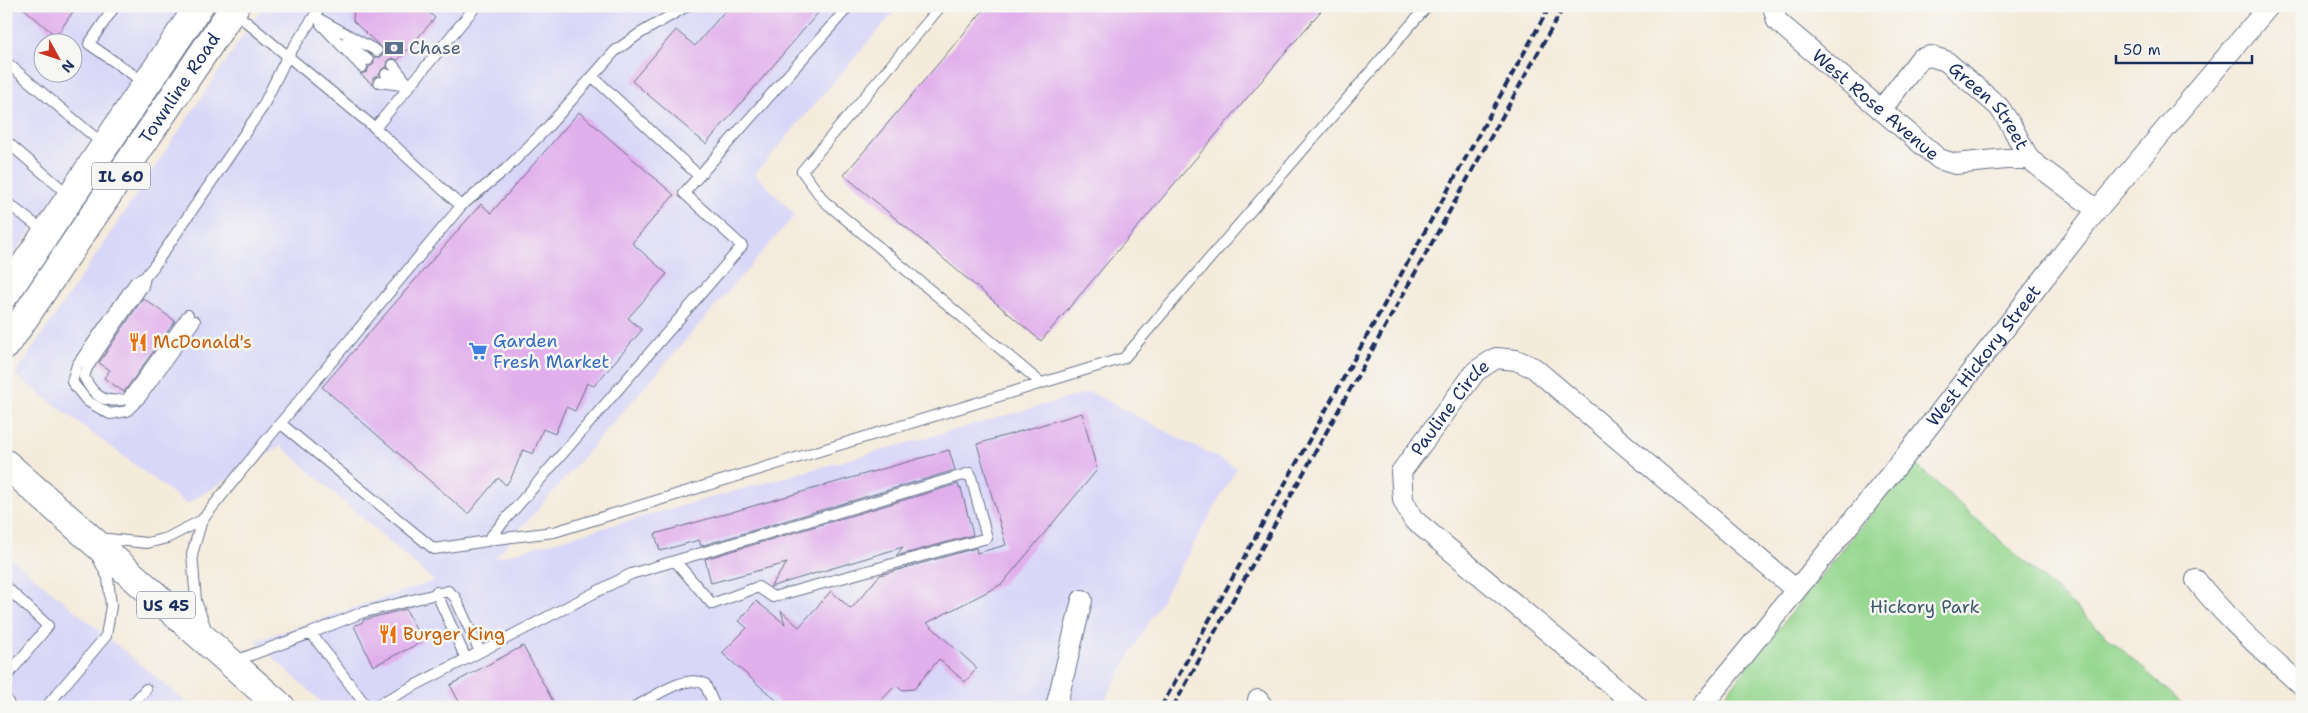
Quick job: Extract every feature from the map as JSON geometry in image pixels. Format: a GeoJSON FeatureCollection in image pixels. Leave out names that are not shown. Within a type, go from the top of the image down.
{"type":"FeatureCollection","features":[{"type":"Feature","properties":{"kind":"main road","name":"Townline Road"},"geometry":{"type":"LineString","coordinates":[[6,293],[199,6]]}},
{"type":"Feature","properties":{"kind":"main road","name":"Townline Road"},"geometry":{"type":"LineString","coordinates":[[6,345],[231,8]]}},
{"type":"Feature","properties":{"kind":"main road","name":"US 45"},"geometry":{"type":"LineString","coordinates":[[6,464],[281,707]]}},
{"type":"Feature","properties":{"kind":"main road"},"geometry":{"type":"LineString","coordinates":[[6,491],[48,502]]}},
{"type":"Feature","properties":{"kind":"street","name":"West Rose Avenue"},"geometry":{"type":"LineString","coordinates":[[1772,6],[1777,21],[1939,159],[1948,164],[2029,159]]}},
{"type":"Feature","properties":{"kind":"street","name":"West Hickory Street"},"geometry":{"type":"LineString","coordinates":[[1701,707],[1915,444],[2097,210],[2269,6]]}},
{"type":"Feature","properties":{"kind":"street","name":"Green Street"},"geometry":{"type":"LineString","coordinates":[[1881,110],[1920,59],[1930,56],[1946,61],[1999,107],[2029,159],[2097,210]]}},
{"type":"Feature","properties":{"kind":"street","name":"Pauline Circle"},"geometry":{"type":"LineString","coordinates":[[1638,707],[1413,519],[1403,500],[1401,472],[1476,371],[1496,358],[1516,360],[1534,368],[1796,590]]}},
{"type":"Feature","properties":{"kind":"street"},"geometry":{"type":"LineString","coordinates":[[2196,580],[2242,631],[2302,686]]}},
{"type":"Feature","properties":{"kind":"street"},"geometry":{"type":"LineString","coordinates":[[1056,707],[1082,600]]}},
{"type":"Feature","properties":{"kind":"lane"},"geometry":{"type":"LineString","coordinates":[[115,6],[89,44],[146,84]]}},
{"type":"Feature","properties":{"kind":"lane"},"geometry":{"type":"LineString","coordinates":[[192,318],[141,397],[127,411],[110,414],[87,401],[72,382],[77,365],[135,282],[145,277],[262,108],[287,57],[321,6]]}},
{"type":"Feature","properties":{"kind":"lane"},"geometry":{"type":"LineString","coordinates":[[375,128],[476,6]]}},
{"type":"Feature","properties":{"kind":"lane"},"geometry":{"type":"LineString","coordinates":[[480,652],[455,597],[448,591],[436,592],[361,613],[311,633],[221,654],[196,601],[192,554],[202,520],[280,423],[462,206],[506,169],[615,51],[639,34],[687,6]]}},
{"type":"Feature","properties":{"kind":"lane"},"geometry":{"type":"LineString","coordinates":[[488,540],[742,246],[684,193],[850,6]]}},
{"type":"Feature","properties":{"kind":"lane"},"geometry":{"type":"LineString","coordinates":[[941,6],[802,171],[808,182],[824,201],[1041,383]]}},
{"type":"Feature","properties":{"kind":"lane"},"geometry":{"type":"LineString","coordinates":[[280,423],[434,549],[554,532],[1124,358],[1426,6]]}},
{"type":"Feature","properties":{"kind":"lane"},"geometry":{"type":"LineString","coordinates":[[231,8],[287,57],[375,128],[462,206]]}},
{"type":"Feature","properties":{"kind":"lane"},"geometry":{"type":"LineString","coordinates":[[314,16],[376,51]]}},
{"type":"Feature","properties":{"kind":"lane"},"geometry":{"type":"LineString","coordinates":[[314,16],[365,63]]}},
{"type":"Feature","properties":{"kind":"lane"},"geometry":{"type":"LineString","coordinates":[[6,62],[104,146]]}},
{"type":"Feature","properties":{"kind":"lane"},"geometry":{"type":"LineString","coordinates":[[393,65],[410,86]]}},
{"type":"Feature","properties":{"kind":"lane"},"geometry":{"type":"LineString","coordinates":[[592,77],[700,176]]}},
{"type":"Feature","properties":{"kind":"lane"},"geometry":{"type":"LineString","coordinates":[[382,78],[410,86]]}},
{"type":"Feature","properties":{"kind":"lane"},"geometry":{"type":"LineString","coordinates":[[6,141],[70,197]]}},
{"type":"Feature","properties":{"kind":"lane"},"geometry":{"type":"LineString","coordinates":[[6,202],[46,234]]}},
{"type":"Feature","properties":{"kind":"lane"},"geometry":{"type":"LineString","coordinates":[[373,707],[631,574],[970,473],[987,538],[773,597],[758,587],[712,604],[676,562]]}},
{"type":"Feature","properties":{"kind":"lane"},"geometry":{"type":"LineString","coordinates":[[87,537],[148,543],[167,538],[202,520]]}},
{"type":"Feature","properties":{"kind":"lane"},"geometry":{"type":"LineString","coordinates":[[46,707],[106,636],[111,606],[108,578],[87,537]]}},
{"type":"Feature","properties":{"kind":"lane"},"geometry":{"type":"LineString","coordinates":[[6,587],[48,626],[7,676],[6,690]]}},
{"type":"Feature","properties":{"kind":"lane"},"geometry":{"type":"LineString","coordinates":[[436,592],[466,659]]}},
{"type":"Feature","properties":{"kind":"lane"},"geometry":{"type":"LineString","coordinates":[[311,633],[367,707]]}},
{"type":"Feature","properties":{"kind":"lane"},"geometry":{"type":"LineString","coordinates":[[636,707],[687,680],[697,679],[705,684],[715,707]]}},
{"type":"Feature","properties":{"kind":"lane"},"geometry":{"type":"LineString","coordinates":[[130,707],[146,689]]}},
{"type":"Feature","properties":{"kind":"lane"},"geometry":{"type":"LineString","coordinates":[[6,698],[10,707]]}},
{"type":"Feature","properties":{"kind":"shaded area"},"geometry":{"type":"Polygon","coordinates":[[[6,6],[184,6],[6,267],[6,6]]]}},
{"type":"Feature","properties":{"kind":"shaded area"},"geometry":{"type":"Polygon","coordinates":[[[263,6],[899,6],[755,174],[795,215],[495,558],[1090,392],[1237,468],[1104,701],[1094,707],[327,707],[255,641],[434,581],[281,446],[187,504],[15,375],[263,6]]]}},
{"type":"Feature","properties":{"kind":"shaded area"},"geometry":{"type":"Polygon","coordinates":[[[6,554],[192,707],[6,707],[6,554]]]}},
{"type":"Feature","properties":{"kind":"green space","name":"Hickory Park"},"geometry":{"type":"Polygon","coordinates":[[[1913,462],[2186,707],[1715,707],[1913,462]]]}},
{"type":"Feature","properties":{"kind":"building"},"geometry":{"type":"Polygon","coordinates":[[[21,6],[77,6],[59,32],[51,32],[21,6]]]}},
{"type":"Feature","properties":{"kind":"building","name":"Chase"},"geometry":{"type":"Polygon","coordinates":[[[354,6],[422,6],[435,18],[398,60],[392,58],[388,60],[387,67],[382,69],[379,75],[373,78],[373,85],[360,74],[367,72],[369,67],[374,64],[374,57],[381,57],[384,50],[353,21],[354,6]]]}},
{"type":"Feature","properties":{"kind":"building"},"geometry":{"type":"Polygon","coordinates":[[[729,6],[824,6],[706,144],[632,81],[676,30],[695,46],[729,6]]]}},
{"type":"Feature","properties":{"kind":"building"},"geometry":{"type":"Polygon","coordinates":[[[987,6],[1325,6],[1041,341],[844,175],[987,6]]]}},
{"type":"Feature","properties":{"kind":"building"},"geometry":{"type":"Polygon","coordinates":[[[579,112],[674,195],[632,243],[667,274],[628,318],[642,330],[594,386],[587,383],[575,411],[566,407],[555,434],[543,429],[533,454],[523,450],[506,485],[498,478],[468,514],[322,387],[481,204],[491,213],[579,112]]]}},
{"type":"Feature","properties":{"kind":"building","name":"McDonald's"},"geometry":{"type":"Polygon","coordinates":[[[143,298],[175,321],[124,392],[104,378],[110,370],[99,363],[143,298]]]}},
{"type":"Feature","properties":{"kind":"building"},"geometry":{"type":"Polygon","coordinates":[[[1082,413],[1097,470],[1002,584],[927,623],[977,668],[965,682],[939,659],[914,689],[901,690],[896,685],[875,707],[784,707],[722,653],[747,628],[739,621],[756,601],[785,624],[781,611],[799,627],[831,591],[851,609],[880,575],[976,548],[977,553],[1006,545],[977,444],[1082,413]]]}},
{"type":"Feature","properties":{"kind":"building"},"geometry":{"type":"Polygon","coordinates":[[[949,450],[955,470],[701,546],[699,540],[660,551],[655,534],[949,450]]]}},
{"type":"Feature","properties":{"kind":"building"},"geometry":{"type":"Polygon","coordinates":[[[958,484],[959,488],[961,488],[973,535],[896,556],[903,547],[770,587],[787,563],[711,583],[705,559],[958,484]]]}},
{"type":"Feature","properties":{"kind":"building","name":"Burger King"},"geometry":{"type":"Polygon","coordinates":[[[406,609],[422,642],[373,666],[354,626],[363,622],[363,620],[406,609]]]}},
{"type":"Feature","properties":{"kind":"building"},"geometry":{"type":"Polygon","coordinates":[[[523,646],[556,707],[462,707],[450,685],[523,646]]]}},
{"type":"Feature","properties":{"kind":"railway"},"geometry":{"type":"LineString","coordinates":[[1161,707],[1550,6]]}},
{"type":"Feature","properties":{"kind":"railway"},"geometry":{"type":"LineString","coordinates":[[1173,707],[1564,6]]}},
{"type":"Feature","properties":{"kind":"place","name":"Chase"},"geometry":{"type":"Point","coordinates":[394,48]}},
{"type":"Feature","properties":{"kind":"place","name":"McDonald's"},"geometry":{"type":"Point","coordinates":[138,342]}},
{"type":"Feature","properties":{"kind":"place","name":"Garden Fresh Market"},"geometry":{"type":"Point","coordinates":[478,351]}},
{"type":"Feature","properties":{"kind":"place","name":"Burger King"},"geometry":{"type":"Point","coordinates":[388,634]}}]}
